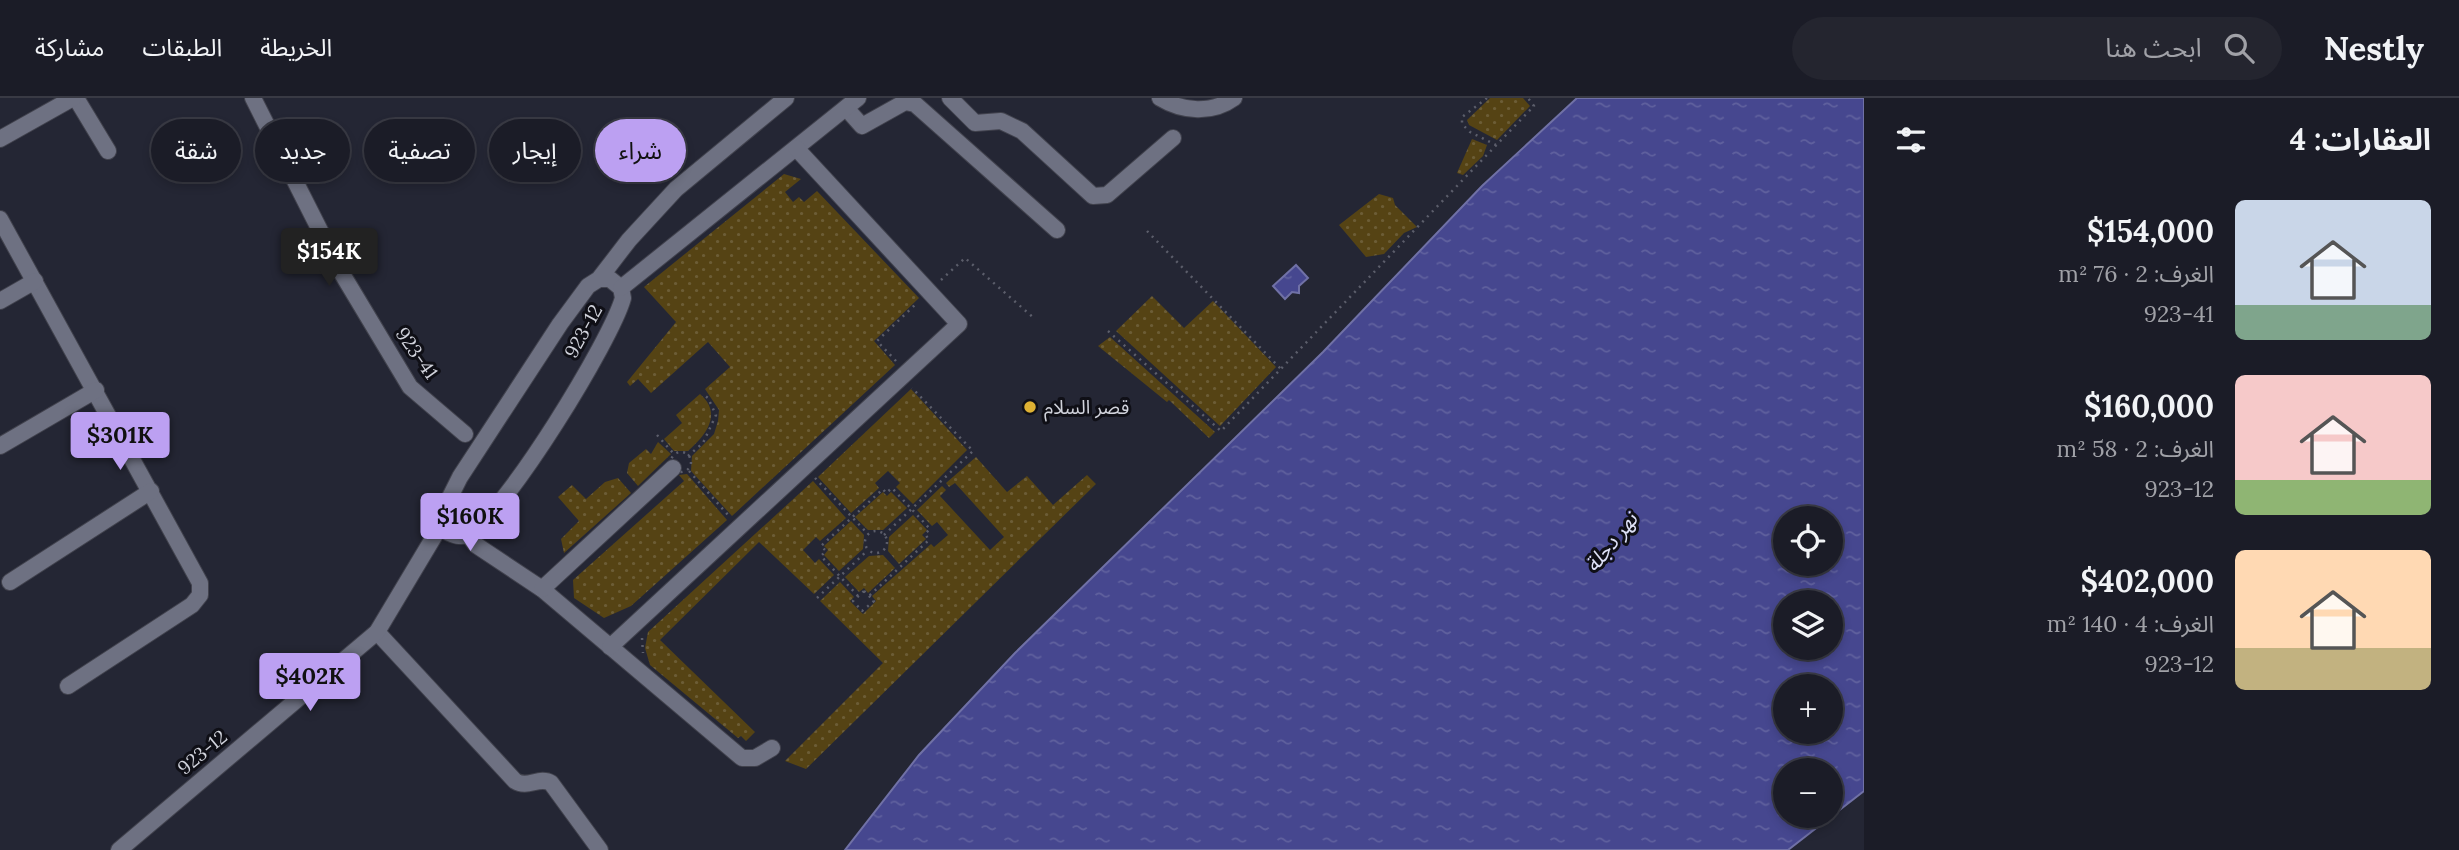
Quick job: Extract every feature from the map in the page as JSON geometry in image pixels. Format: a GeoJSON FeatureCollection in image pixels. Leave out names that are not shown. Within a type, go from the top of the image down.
{"type":"FeatureCollection","features":[{"type":"Feature","properties":{"kind":"street","name":"923-41"},"geometry":{"type":"LineString","coordinates":[[253,98],[341,272],[410,387],[465,434]]}},
{"type":"Feature","properties":{"kind":"street","name":"923-12"},"geometry":{"type":"LineString","coordinates":[[129,847],[377,632],[441,525],[442,513],[460,477],[559,324],[588,286],[599,279],[629,240],[677,189],[786,98]]}},
{"type":"Feature","properties":{"kind":"street"},"geometry":{"type":"LineString","coordinates":[[950,98],[975,122],[1001,121],[1022,131],[1093,196],[1107,195],[1173,138]]}},
{"type":"Feature","properties":{"kind":"street"},"geometry":{"type":"LineString","coordinates":[[1160,98],[1172,105],[1209,109],[1234,98]]}},
{"type":"Feature","properties":{"kind":"street"},"geometry":{"type":"LineString","coordinates":[[0,139],[71,99],[108,151]]}},
{"type":"Feature","properties":{"kind":"street"},"geometry":{"type":"LineString","coordinates":[[852,103],[862,126],[905,102],[915,104],[1057,230]]}},
{"type":"Feature","properties":{"kind":"street","name":"923-12"},"geometry":{"type":"LineString","coordinates":[[468,535],[527,466],[566,407],[620,307],[621,288],[852,103]]}},
{"type":"Feature","properties":{"kind":"street"},"geometry":{"type":"LineString","coordinates":[[610,647],[958,324],[796,148]]}},
{"type":"Feature","properties":{"kind":"street"},"geometry":{"type":"LineString","coordinates":[[0,219],[200,583],[201,595],[192,605],[68,686]]}},
{"type":"Feature","properties":{"kind":"street","name":"923-12"},"geometry":{"type":"LineString","coordinates":[[599,279],[610,279],[621,288]]}},
{"type":"Feature","properties":{"kind":"street"},"geometry":{"type":"LineString","coordinates":[[0,302],[35,281]]}},
{"type":"Feature","properties":{"kind":"street"},"geometry":{"type":"LineString","coordinates":[[0,446],[96,390]]}},
{"type":"Feature","properties":{"kind":"street"},"geometry":{"type":"LineString","coordinates":[[542,589],[673,468]]}},
{"type":"Feature","properties":{"kind":"street"},"geometry":{"type":"LineString","coordinates":[[10,582],[151,491]]}},
{"type":"Feature","properties":{"kind":"street"},"geometry":{"type":"LineString","coordinates":[[441,525],[452,534],[468,535],[476,545],[542,589],[742,758],[755,758],[772,748]]}},
{"type":"Feature","properties":{"kind":"street"},"geometry":{"type":"LineString","coordinates":[[377,632],[515,781],[526,785],[543,780],[551,783],[600,850]]}},
{"type":"Feature","properties":{"kind":"path"},"geometry":{"type":"LineString","coordinates":[[1487,98],[1462,117],[1462,124],[1470,132],[1496,145]]}},
{"type":"Feature","properties":{"kind":"path"},"geometry":{"type":"LineString","coordinates":[[1108,331],[1221,432],[1534,106],[1528,98]]}},
{"type":"Feature","properties":{"kind":"path"},"geometry":{"type":"LineString","coordinates":[[1147,231],[1281,369]]}},
{"type":"Feature","properties":{"kind":"path"},"geometry":{"type":"LineString","coordinates":[[937,284],[965,258],[1035,319]]}},
{"type":"Feature","properties":{"kind":"path"},"geometry":{"type":"LineString","coordinates":[[899,364],[877,341],[922,299]]}},
{"type":"Feature","properties":{"kind":"path"},"geometry":{"type":"LineString","coordinates":[[884,535],[973,451],[909,384]]}},
{"type":"Feature","properties":{"kind":"path"},"geometry":{"type":"LineString","coordinates":[[688,456],[703,443],[716,415],[709,398],[703,394]]}},
{"type":"Feature","properties":{"kind":"path"},"geometry":{"type":"LineString","coordinates":[[657,435],[732,518]]}},
{"type":"Feature","properties":{"kind":"path"},"geometry":{"type":"LineString","coordinates":[[812,475],[868,534]]}},
{"type":"Feature","properties":{"kind":"path"},"geometry":{"type":"LineString","coordinates":[[858,596],[821,556],[826,551],[821,546],[883,489],[886,493],[892,488],[930,529],[925,534],[929,540],[869,596]]}},
{"type":"Feature","properties":{"kind":"path"},"geometry":{"type":"LineString","coordinates":[[876,531],[884,535],[887,542],[883,550],[875,553],[868,550],[865,542],[868,534],[876,531]]}},
{"type":"Feature","properties":{"kind":"path"},"geometry":{"type":"LineString","coordinates":[[817,598],[868,550]]}},
{"type":"Feature","properties":{"kind":"path"},"geometry":{"type":"LineString","coordinates":[[864,591],[874,601],[862,611],[853,601],[858,596],[864,591]]}},
{"type":"Feature","properties":{"kind":"path"},"geometry":{"type":"LineString","coordinates":[[644,658],[642,638],[645,634]]}},
{"type":"Feature","properties":{"kind":"shaded area"},"geometry":{"type":"Polygon","coordinates":[[[1490,98],[1523,98],[1530,106],[1497,140],[1469,125],[1467,120],[1490,98]]]}},
{"type":"Feature","properties":{"kind":"shaded area"},"geometry":{"type":"Polygon","coordinates":[[[1472,139],[1487,145],[1483,156],[1463,175],[1457,173],[1472,139]]]}},
{"type":"Feature","properties":{"kind":"shaded area"},"geometry":{"type":"Polygon","coordinates":[[[784,174],[801,179],[785,192],[793,202],[799,197],[804,202],[817,191],[919,298],[874,341],[895,365],[732,516],[691,471],[692,456],[714,434],[718,421],[719,410],[705,389],[730,367],[708,342],[651,393],[638,379],[630,386],[627,382],[676,322],[644,287],[784,174]]]}},
{"type":"Feature","properties":{"kind":"shaded area"},"geometry":{"type":"Polygon","coordinates":[[[1379,194],[1393,198],[1395,205],[1417,227],[1404,233],[1384,254],[1366,257],[1339,225],[1379,194]]]}},
{"type":"Feature","properties":{"kind":"shaded area"},"geometry":{"type":"Polygon","coordinates":[[[1152,296],[1184,328],[1213,301],[1276,367],[1220,426],[1116,331],[1152,296]]]}},
{"type":"Feature","properties":{"kind":"shaded area"},"geometry":{"type":"Polygon","coordinates":[[[1110,337],[1215,432],[1209,438],[1169,400],[1167,402],[1098,346],[1110,337]]]}},
{"type":"Feature","properties":{"kind":"shaded area"},"geometry":{"type":"Polygon","coordinates":[[[911,389],[967,450],[913,504],[896,487],[900,483],[888,471],[875,483],[879,488],[851,513],[818,477],[911,389]]]}},
{"type":"Feature","properties":{"kind":"shaded area"},"geometry":{"type":"Polygon","coordinates":[[[700,394],[710,409],[711,417],[706,431],[688,451],[674,451],[664,439],[682,423],[676,415],[700,394]]]}},
{"type":"Feature","properties":{"kind":"shaded area"},"geometry":{"type":"Polygon","coordinates":[[[658,442],[671,454],[638,486],[627,473],[629,463],[646,449],[651,454],[658,442]]]}},
{"type":"Feature","properties":{"kind":"shaded area"},"geometry":{"type":"Polygon","coordinates":[[[976,457],[1007,492],[1027,476],[1053,505],[1087,475],[1096,484],[806,769],[785,761],[883,663],[820,601],[840,582],[854,597],[850,601],[863,614],[876,601],[872,596],[931,544],[934,547],[948,535],[937,522],[932,526],[917,510],[942,486],[946,490],[940,496],[990,550],[1004,537],[955,483],[949,487],[946,483],[976,457]]]}},
{"type":"Feature","properties":{"kind":"shaded area"},"geometry":{"type":"Polygon","coordinates":[[[687,474],[727,520],[631,606],[604,618],[574,598],[573,580],[684,481],[679,475],[687,474]]]}},
{"type":"Feature","properties":{"kind":"shaded area"},"geometry":{"type":"Polygon","coordinates":[[[618,478],[631,493],[564,553],[561,539],[579,521],[558,497],[572,485],[586,499],[605,482],[618,478]]]}},
{"type":"Feature","properties":{"kind":"shaded area"},"geometry":{"type":"Polygon","coordinates":[[[813,481],[846,518],[820,541],[816,537],[803,550],[815,563],[819,559],[834,575],[814,594],[759,542],[660,640],[755,732],[746,741],[741,736],[738,738],[650,665],[645,648],[648,632],[813,481]]]}},
{"type":"Feature","properties":{"kind":"shaded area"},"geometry":{"type":"Polygon","coordinates":[[[883,492],[887,496],[891,492],[907,508],[883,530],[868,530],[855,517],[883,492]]]}},
{"type":"Feature","properties":{"kind":"shaded area"},"geometry":{"type":"Polygon","coordinates":[[[913,515],[927,530],[922,535],[926,539],[899,564],[888,551],[889,537],[913,515]]]}},
{"type":"Feature","properties":{"kind":"shaded area"},"geometry":{"type":"Polygon","coordinates":[[[851,521],[864,535],[863,549],[839,571],[824,555],[828,550],[824,546],[851,521]]]}},
{"type":"Feature","properties":{"kind":"shaded area"},"geometry":{"type":"Polygon","coordinates":[[[883,555],[895,568],[868,593],[864,588],[859,592],[845,577],[869,556],[883,555]]]}},
{"type":"Feature","properties":{"kind":"water","name":"نهر دجلة"},"geometry":{"type":"Polygon","coordinates":[[[1577,98],[1864,98],[1864,791],[1843,807],[1843,758],[1773,758],[1773,828],[1816,828],[1788,850],[845,850],[919,755],[1015,653],[1323,352],[1482,186],[1577,98]]]}},
{"type":"Feature","properties":{"kind":"water"},"geometry":{"type":"Polygon","coordinates":[[[1296,265],[1308,278],[1299,286],[1299,293],[1292,292],[1285,299],[1273,286],[1296,265]]]}},
{"type":"Feature","properties":{"kind":"place","name":"قصر السلام"},"geometry":{"type":"Point","coordinates":[1030,407]}}]}
